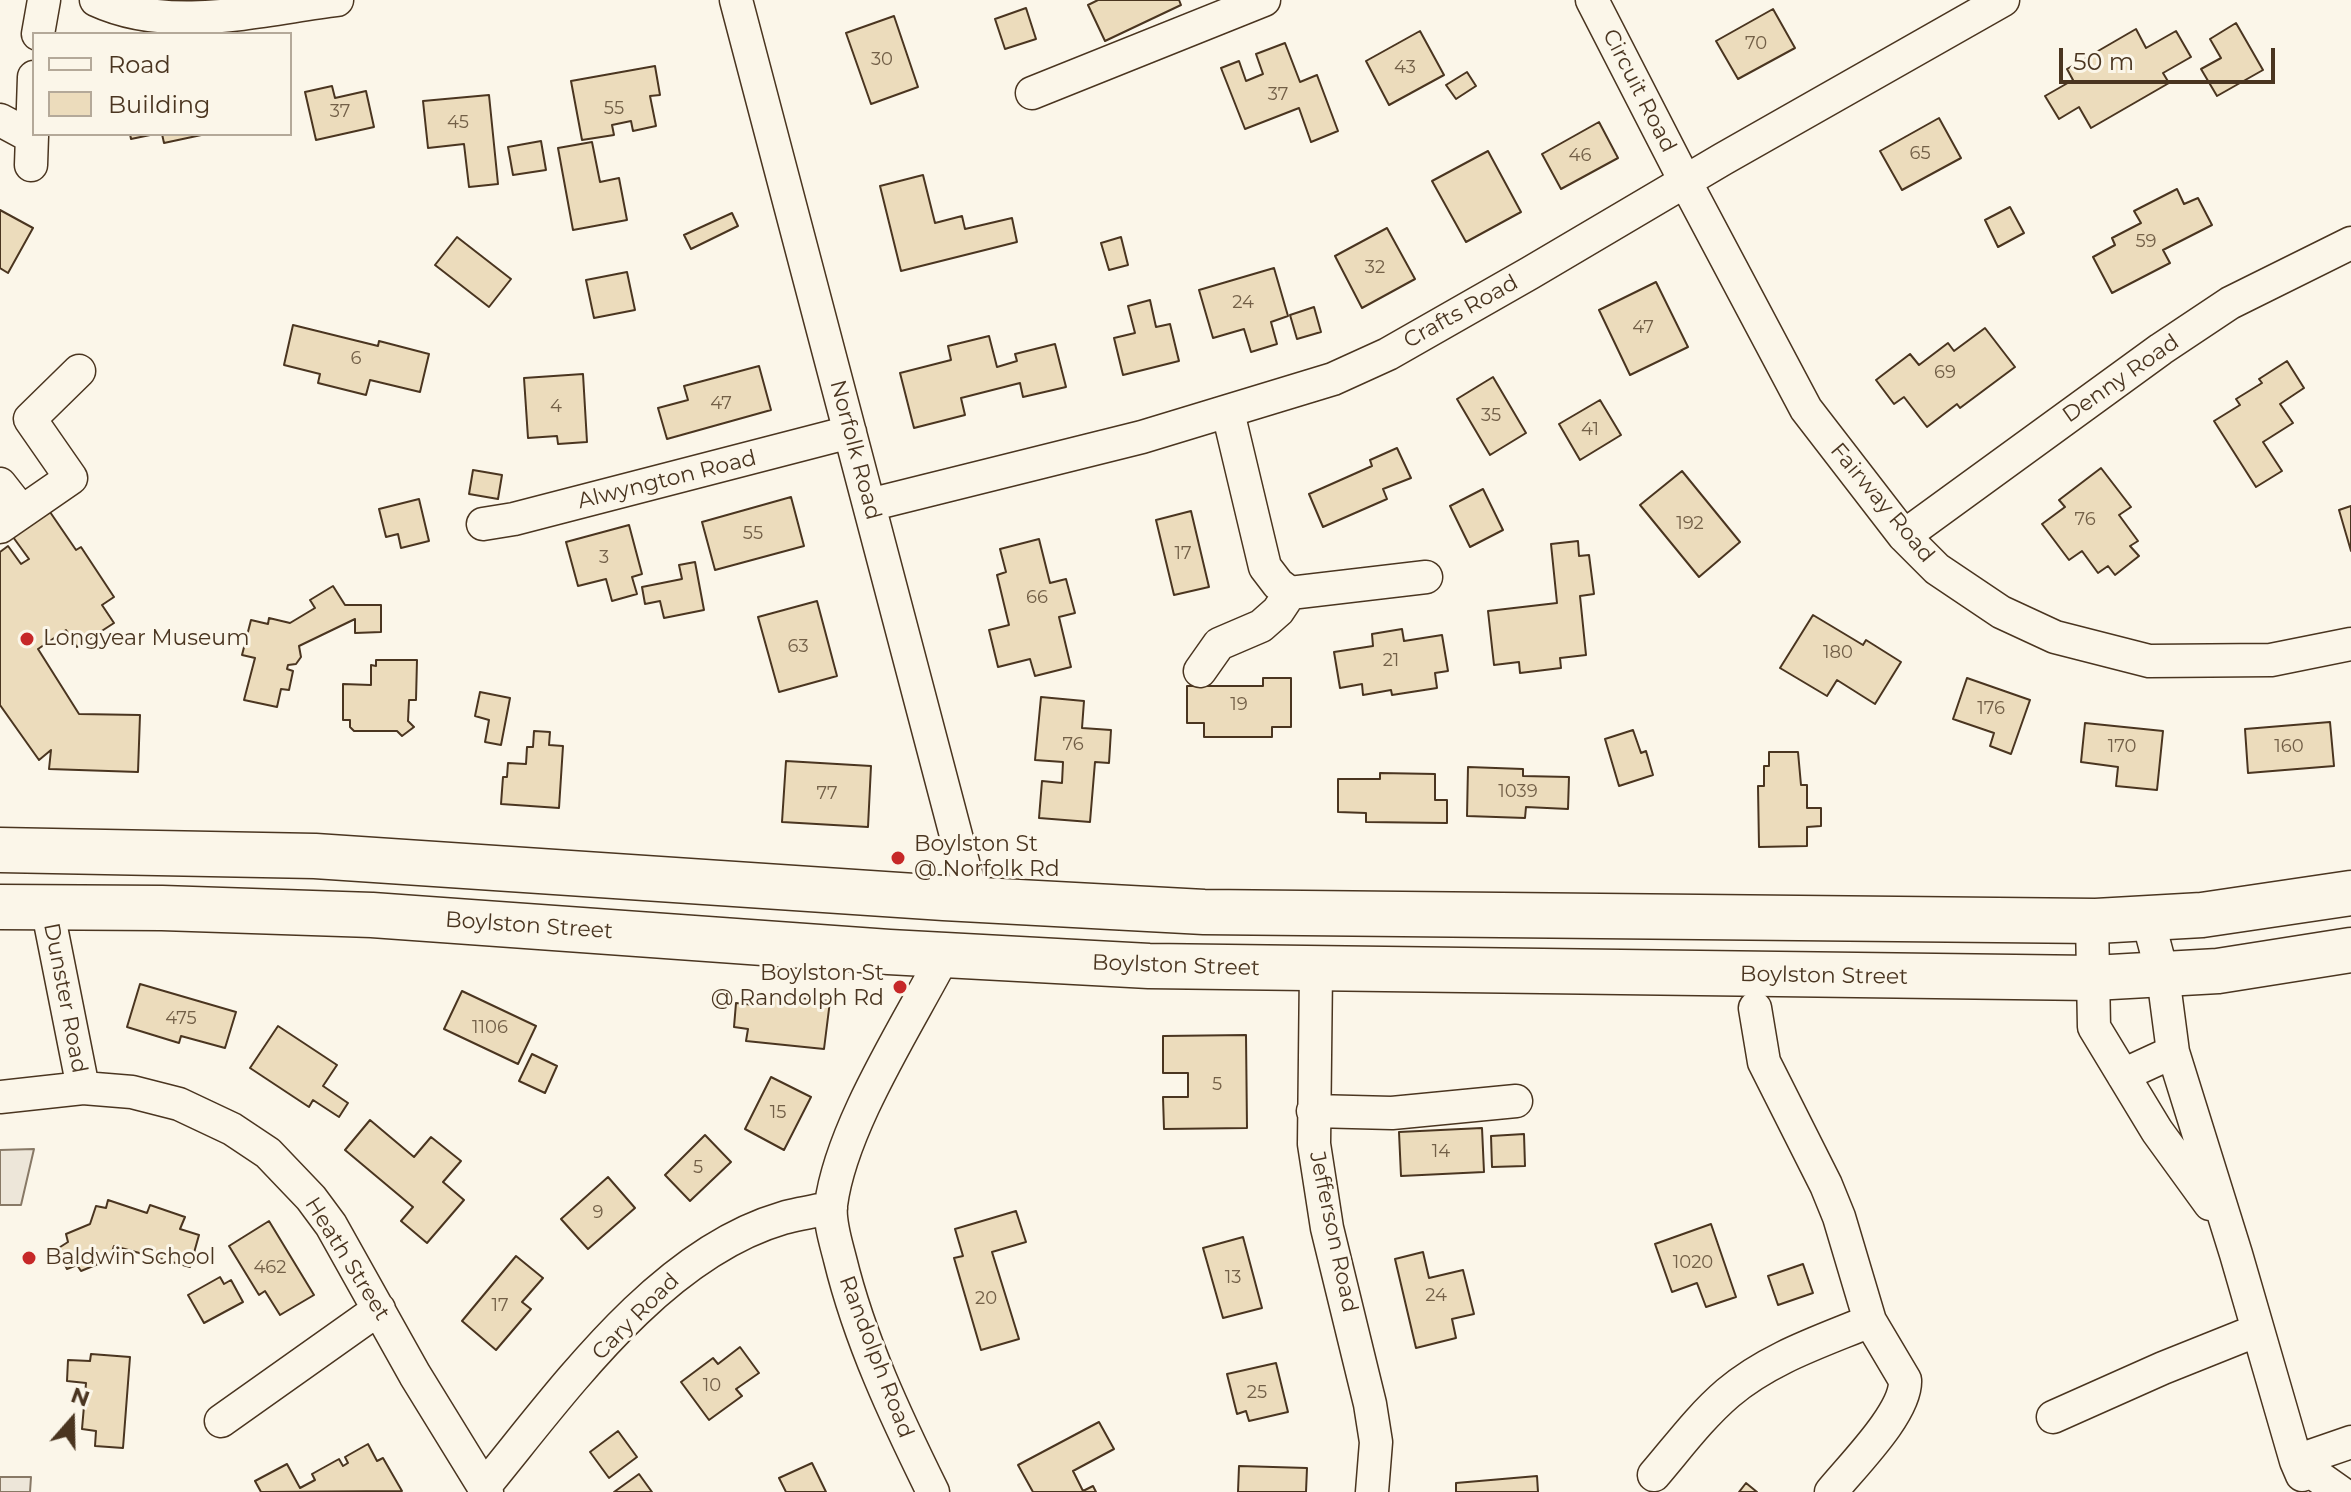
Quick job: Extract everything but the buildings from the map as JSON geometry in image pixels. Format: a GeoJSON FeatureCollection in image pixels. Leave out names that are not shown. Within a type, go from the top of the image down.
{"type":"FeatureCollection","features":[{"type":"Feature","properties":{"kind":"highway"},"geometry":{"type":"LineString","coordinates":[[3,846],[315,856],[973,900],[1204,912],[2092,921],[2214,914],[2351,893]]}},
{"type":"Feature","properties":{"kind":"highway","name":"Boylston Street"},"geometry":{"type":"LineString","coordinates":[[0,907],[372,915],[944,955],[1135,966],[1316,970],[2093,978],[2163,976],[2255,966],[2351,950]]}},
{"type":"Feature","properties":{"kind":"street"},"geometry":{"type":"LineString","coordinates":[[38,32],[44,0]]}},
{"type":"Feature","properties":{"kind":"street"},"geometry":{"type":"LineString","coordinates":[[96,0],[128,13],[158,18],[241,13],[337,0]]}},
{"type":"Feature","properties":{"kind":"street","name":"Norfolk Road"},"geometry":{"type":"LineString","coordinates":[[736,0],[973,900]]}},
{"type":"Feature","properties":{"kind":"street"},"geometry":{"type":"LineString","coordinates":[[1032,93],[1264,0]]}},
{"type":"Feature","properties":{"kind":"street","name":"Circuit Road"},"geometry":{"type":"LineString","coordinates":[[1592,0],[1685,181]]}},
{"type":"Feature","properties":{"kind":"street","name":"Crafts Road"},"geometry":{"type":"LineString","coordinates":[[869,505],[1142,437],[1333,379],[1388,354],[2003,0]]}},
{"type":"Feature","properties":{"kind":"street"},"geometry":{"type":"LineString","coordinates":[[0,120],[32,151],[32,136]]}},
{"type":"Feature","properties":{"kind":"street","name":"Fairway Road"},"geometry":{"type":"LineString","coordinates":[[1685,181],[1806,409],[1904,536],[1937,569],[2001,612],[2055,637],[2149,661],[2271,660],[2351,644]]}},
{"type":"Feature","properties":{"kind":"street","name":"Denny Road"},"geometry":{"type":"LineString","coordinates":[[1904,536],[2161,349],[2230,303],[2351,243]]}},
{"type":"Feature","properties":{"kind":"street"},"geometry":{"type":"LineString","coordinates":[[0,484],[11,520],[71,478],[30,419],[79,371]]}},
{"type":"Feature","properties":{"kind":"street"},"geometry":{"type":"LineString","coordinates":[[1228,412],[1265,567],[1278,584],[1290,593],[1426,577]]}},
{"type":"Feature","properties":{"kind":"street","name":"Alwyngton Road"},"geometry":{"type":"LineString","coordinates":[[483,524],[499,523],[850,432]]}},
{"type":"Feature","properties":{"kind":"street"},"geometry":{"type":"LineString","coordinates":[[1200,671],[1219,644],[1261,626],[1278,611],[1290,593]]}},
{"type":"Feature","properties":{"kind":"street","name":"Dunster Road"},"geometry":{"type":"LineString","coordinates":[[47,907],[83,1088]]}},
{"type":"Feature","properties":{"kind":"street"},"geometry":{"type":"LineString","coordinates":[[2148,920],[2163,976],[2173,1052],[2308,1492]]}},
{"type":"Feature","properties":{"kind":"street"},"geometry":{"type":"LineString","coordinates":[[2092,921],[2094,1027],[2157,1131],[2226,1226]]}},
{"type":"Feature","properties":{"kind":"street","name":"Randolph Road"},"geometry":{"type":"LineString","coordinates":[[933,1492],[893,1412],[849,1294],[831,1208],[842,1162],[857,1122],[944,955]]}},
{"type":"Feature","properties":{"kind":"street","name":"Jefferson Road"},"geometry":{"type":"LineString","coordinates":[[1316,970],[1313,1111],[1316,1157],[1327,1228],[1362,1362],[1376,1442],[1372,1492]]}},
{"type":"Feature","properties":{"kind":"street"},"geometry":{"type":"LineString","coordinates":[[1755,1008],[1764,1062],[1826,1185],[1839,1217],[1870,1321],[1901,1370],[1906,1391],[1896,1412],[1831,1492]]}},
{"type":"Feature","properties":{"kind":"street"},"geometry":{"type":"LineString","coordinates":[[2123,1075],[2173,1052]]}},
{"type":"Feature","properties":{"kind":"street","name":"Heath Street"},"geometry":{"type":"LineString","coordinates":[[0,1097],[83,1088],[132,1092],[179,1104],[232,1129],[268,1153],[311,1198],[331,1225],[422,1387],[485,1490]]}},
{"type":"Feature","properties":{"kind":"street"},"geometry":{"type":"LineString","coordinates":[[1313,1111],[1392,1113],[1516,1101]]}},
{"type":"Feature","properties":{"kind":"street","name":"Cary Road"},"geometry":{"type":"LineString","coordinates":[[485,1490],[545,1412],[634,1312],[684,1269],[741,1235],[782,1218],[831,1208]]}},
{"type":"Feature","properties":{"kind":"street"},"geometry":{"type":"LineString","coordinates":[[221,1421],[379,1309]]}},
{"type":"Feature","properties":{"kind":"street"},"geometry":{"type":"LineString","coordinates":[[1654,1475],[1731,1390],[1797,1351],[1870,1321]]}},
{"type":"Feature","properties":{"kind":"street"},"geometry":{"type":"LineString","coordinates":[[2053,1417],[2258,1330]]}},
{"type":"Feature","properties":{"kind":"street"},"geometry":{"type":"LineString","coordinates":[[2296,1461],[2351,1442]]}},
{"type":"Feature","properties":{"kind":"street"},"geometry":{"type":"LineString","coordinates":[[2296,1461],[2340,1492]]}},
{"type":"Feature","properties":{"kind":"shaded area"},"geometry":{"type":"Polygon","coordinates":[[[34,1149],[21,1205],[0,1205],[0,1150],[34,1149]]]}},
{"type":"Feature","properties":{"kind":"shaded area"},"geometry":{"type":"Polygon","coordinates":[[[0,1477],[31,1477],[30,1492],[0,1492],[0,1477]]]}},
{"type":"Feature","properties":{"kind":"place","name":"Longyear Museum"},"geometry":{"type":"Point","coordinates":[27,639]}},
{"type":"Feature","properties":{"kind":"place","name":"Boylston St @ Norfolk Rd"},"geometry":{"type":"Point","coordinates":[898,858]}},
{"type":"Feature","properties":{"kind":"place","name":"Boylston St @ Randolph Rd"},"geometry":{"type":"Point","coordinates":[900,987]}},
{"type":"Feature","properties":{"kind":"place","name":"Baldwin School"},"geometry":{"type":"Point","coordinates":[29,1258]}}]}
